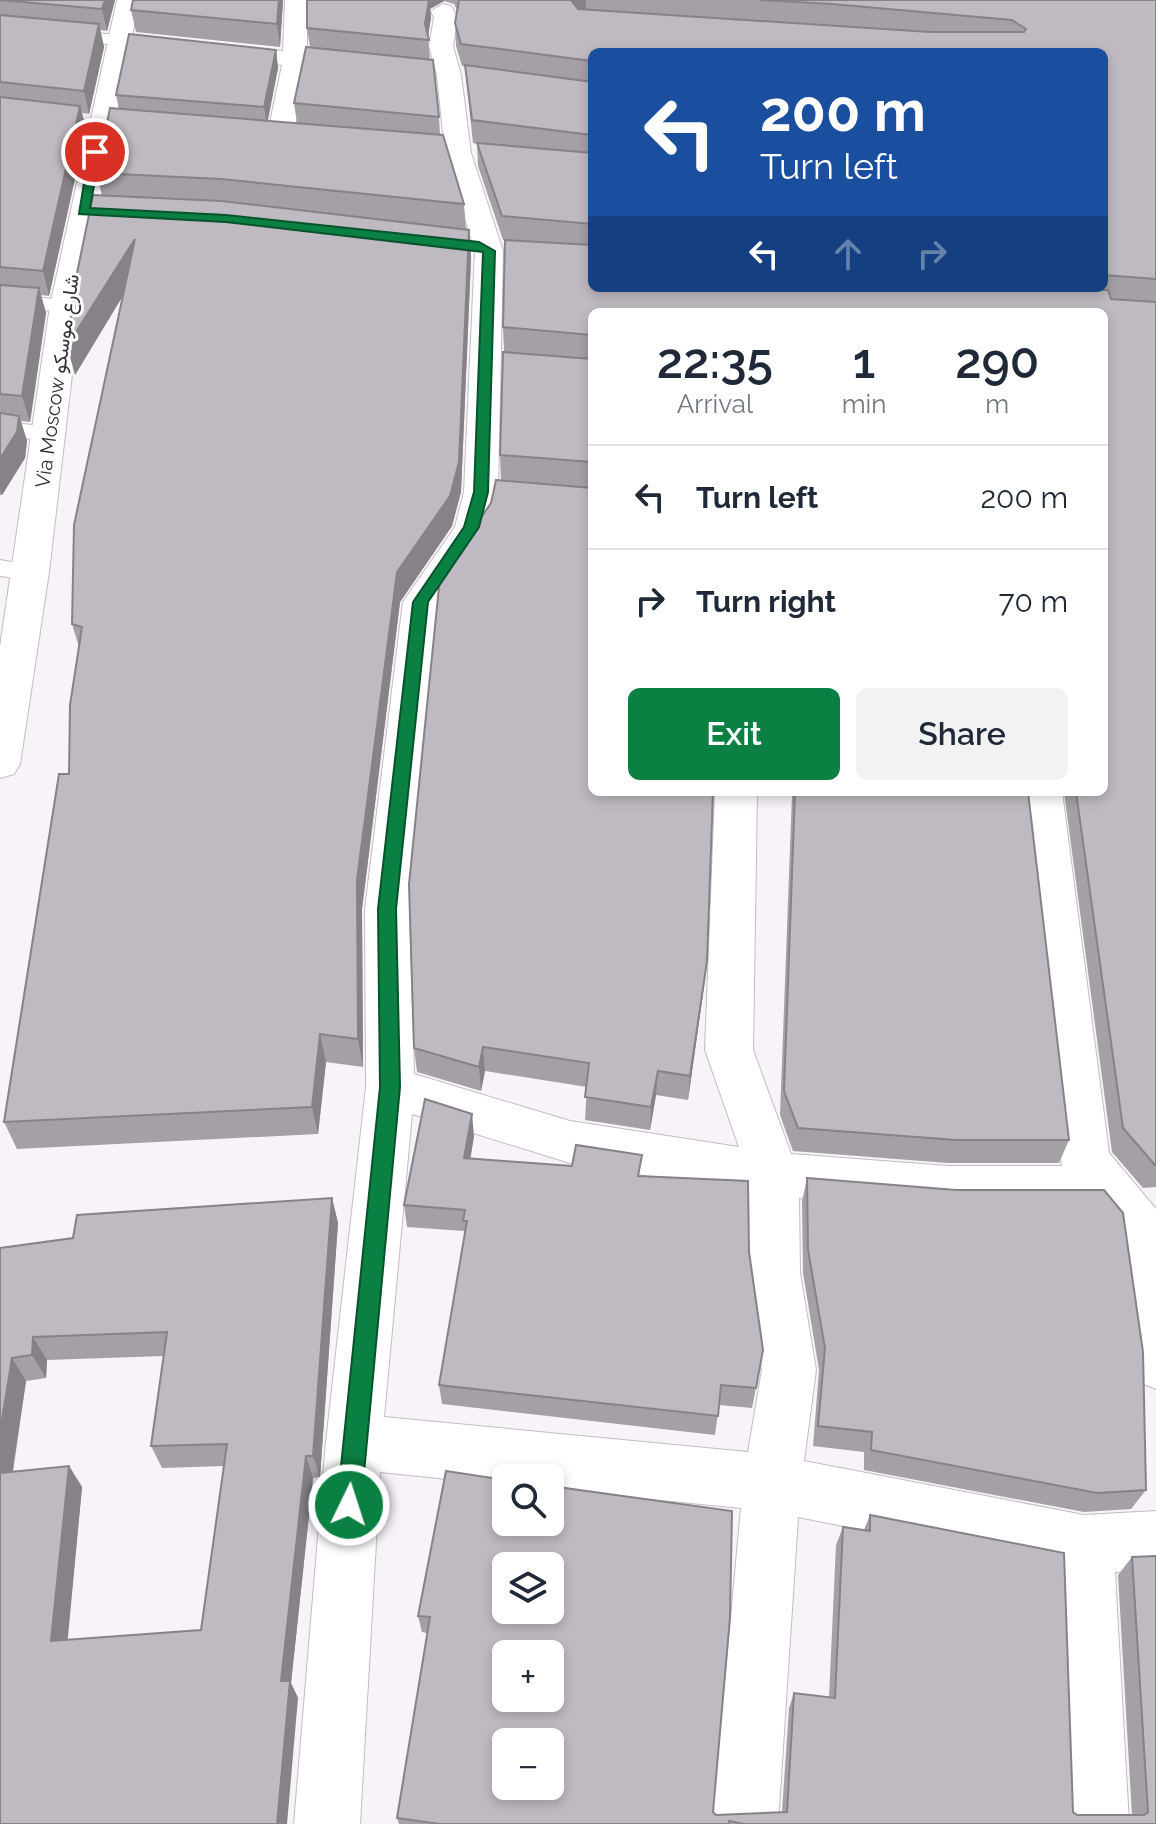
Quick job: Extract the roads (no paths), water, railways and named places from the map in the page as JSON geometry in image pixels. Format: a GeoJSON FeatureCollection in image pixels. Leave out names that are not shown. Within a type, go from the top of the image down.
{"type":"FeatureCollection","features":[{"type":"Feature","properties":{"kind":"street","name":"Via Moscow شارع موسكو"},"geometry":{"type":"LineString","coordinates":[[1,757],[15,570],[48,434],[65,306],[83,211],[105,123],[133,42],[128,0]]}},
{"type":"Feature","properties":{"kind":"street"},"geometry":{"type":"LineString","coordinates":[[280,137],[295,60],[296,0]]}},
{"type":"Feature","properties":{"kind":"street"},"geometry":{"type":"LineString","coordinates":[[327,1824],[354,1442],[390,1087],[387,909],[421,602],[497,494],[501,365],[490,249],[458,153],[450,75],[441,46],[446,18],[443,11]]}},
{"type":"Feature","properties":{"kind":"street"},"geometry":{"type":"LineString","coordinates":[[192,49],[388,69]]}},
{"type":"Feature","properties":{"kind":"street"},"geometry":{"type":"LineString","coordinates":[[250,135],[310,139]]}},
{"type":"Feature","properties":{"kind":"street"},"geometry":{"type":"LineString","coordinates":[[83,211],[115,213]]}},
{"type":"Feature","properties":{"kind":"street"},"geometry":{"type":"LineString","coordinates":[[736,796],[729,1050],[773,1174],[774,1273],[789,1370],[772,1483],[745,1824]]}},
{"type":"Feature","properties":{"kind":"street"},"geometry":{"type":"LineString","coordinates":[[1041,796],[1085,1161],[1139,1227],[1156,1363]]}},
{"type":"Feature","properties":{"kind":"street"},"geometry":{"type":"LineString","coordinates":[[390,1087],[570,1142],[773,1174],[948,1188],[1107,1188]]}},
{"type":"Feature","properties":{"kind":"street"},"geometry":{"type":"LineString","coordinates":[[354,1442],[772,1483],[1084,1544],[1156,1540]]}},
{"type":"Feature","properties":{"kind":"street"},"geometry":{"type":"LineString","coordinates":[[1084,1544],[1096,1824]]}},
{"type":"Feature","properties":{"kind":"lane"},"geometry":{"type":"LineString","coordinates":[[0,29],[133,42]]}},
{"type":"Feature","properties":{"kind":"lane"},"geometry":{"type":"LineString","coordinates":[[0,300],[65,306]]}},
{"type":"Feature","properties":{"kind":"lane"},"geometry":{"type":"LineString","coordinates":[[0,428],[48,434]]}}]}
